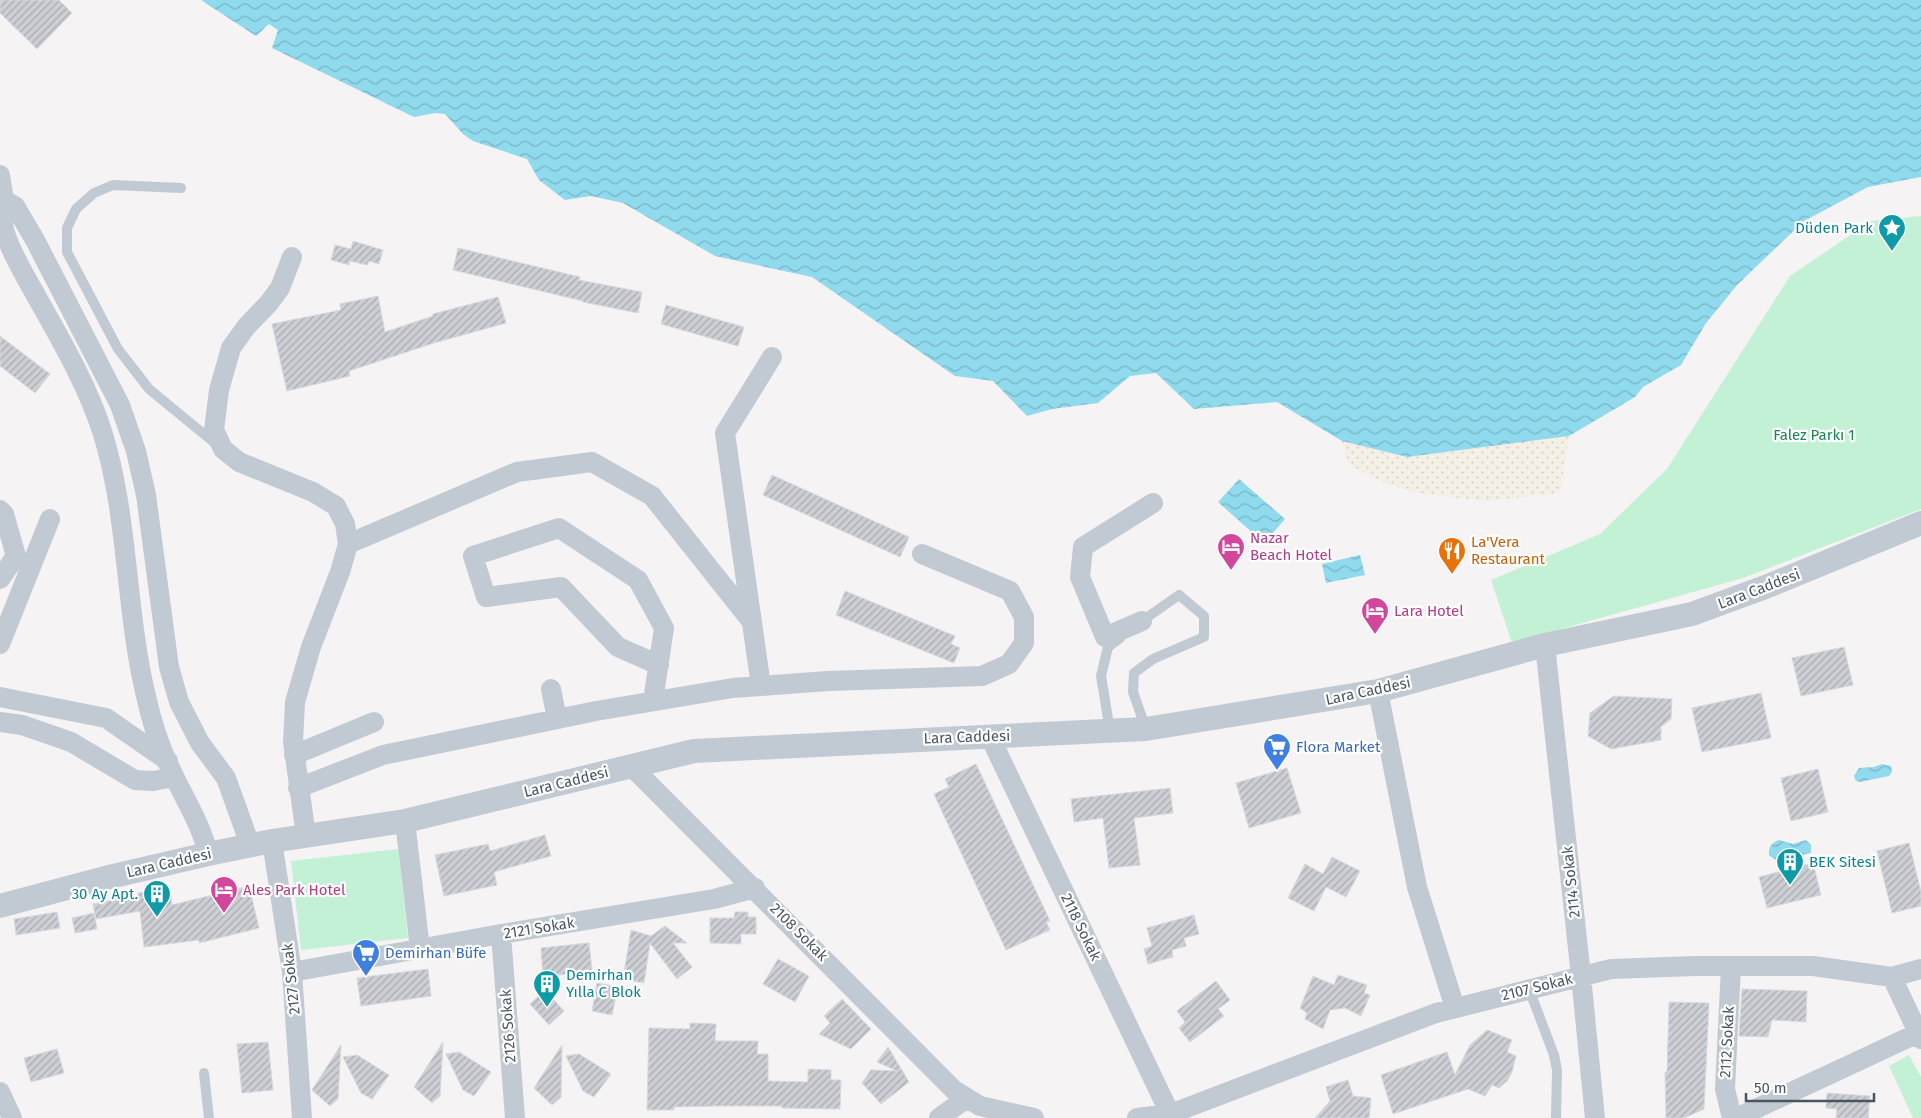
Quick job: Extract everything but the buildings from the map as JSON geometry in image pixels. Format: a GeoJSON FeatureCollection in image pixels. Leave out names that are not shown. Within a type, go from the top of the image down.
{"type":"FeatureCollection","features":[{"type":"Feature","properties":{"kind":"street"},"geometry":{"type":"LineString","coordinates":[[0,175],[3,224],[22,269],[71,359],[92,403],[102,432],[113,475],[124,540],[144,687],[156,732],[171,769],[204,837],[208,854]]}},
{"type":"Feature","properties":{"kind":"street","name":"2127 Sokak"},"geometry":{"type":"LineString","coordinates":[[1,199],[15,206],[35,240],[120,405],[136,450],[146,495],[169,667],[179,702],[200,743],[226,778],[261,843],[292,972],[302,1118]]}},
{"type":"Feature","properties":{"kind":"street"},"geometry":{"type":"LineString","coordinates":[[292,257],[280,288],[269,303],[246,327],[231,348],[219,390],[214,430],[223,449],[238,462],[313,492],[336,506],[345,524],[348,544],[340,572],[311,647],[295,702],[294,754],[306,836]]}},
{"type":"Feature","properties":{"kind":"street"},"geometry":{"type":"LineString","coordinates":[[762,686],[725,433],[772,358]]}},
{"type":"Feature","properties":{"kind":"street"},"geometry":{"type":"LineString","coordinates":[[348,544],[517,472],[592,462],[652,496],[752,622]]}},
{"type":"Feature","properties":{"kind":"street"},"geometry":{"type":"LineString","coordinates":[[1142,621],[1105,637],[1080,577],[1083,547],[1153,503]]}},
{"type":"Feature","properties":{"kind":"street"},"geometry":{"type":"LineString","coordinates":[[0,510],[4,514],[16,556],[0,579]]}},
{"type":"Feature","properties":{"kind":"street"},"geometry":{"type":"LineString","coordinates":[[0,644],[50,519]]}},
{"type":"Feature","properties":{"kind":"street","name":"Lara Caddesi"},"geometry":{"type":"LineString","coordinates":[[0,906],[105,878],[208,854],[261,843],[405,821],[694,751],[878,740],[990,737],[1146,729],[1378,691],[1545,645],[1692,614],[1768,586],[1921,523]]}},
{"type":"Feature","properties":{"kind":"street"},"geometry":{"type":"LineString","coordinates":[[653,701],[659,665],[664,628],[638,580],[560,528],[473,556],[486,597],[561,587],[618,647],[659,665]]}},
{"type":"Feature","properties":{"kind":"street"},"geometry":{"type":"LineString","coordinates":[[298,788],[383,755],[653,701],[762,686],[828,681],[982,676],[1009,664],[1024,643],[1024,617],[1010,591],[922,554]]}},
{"type":"Feature","properties":{"kind":"street","name":"2114 Sokak"},"geometry":{"type":"LineString","coordinates":[[1545,645],[1582,976],[1594,1118]]}},
{"type":"Feature","properties":{"kind":"street"},"geometry":{"type":"LineString","coordinates":[[551,689],[557,719]]}},
{"type":"Feature","properties":{"kind":"street"},"geometry":{"type":"LineString","coordinates":[[1378,691],[1417,887],[1455,1008]]}},
{"type":"Feature","properties":{"kind":"street"},"geometry":{"type":"LineString","coordinates":[[0,697],[106,718],[171,769]]}},
{"type":"Feature","properties":{"kind":"street"},"geometry":{"type":"LineString","coordinates":[[0,722],[22,725],[71,742],[135,780],[153,781],[171,769]]}},
{"type":"Feature","properties":{"kind":"street"},"geometry":{"type":"LineString","coordinates":[[294,754],[374,722]]}},
{"type":"Feature","properties":{"kind":"street","name":"2118 Sokak"},"geometry":{"type":"LineString","coordinates":[[990,737],[1171,1116]]}},
{"type":"Feature","properties":{"kind":"street","name":"2108 Sokak"},"geometry":{"type":"LineString","coordinates":[[631,766],[755,888],[954,1090],[980,1106],[1034,1118]]}},
{"type":"Feature","properties":{"kind":"street"},"geometry":{"type":"LineString","coordinates":[[405,821],[420,949]]}},
{"type":"Feature","properties":{"kind":"street","name":"2121 Sokak"},"geometry":{"type":"LineString","coordinates":[[292,972],[501,934],[714,899],[755,888]]}},
{"type":"Feature","properties":{"kind":"street","name":"2126 Sokak"},"geometry":{"type":"LineString","coordinates":[[501,934],[515,1118]]}},
{"type":"Feature","properties":{"kind":"street","name":"2112 Sokak"},"geometry":{"type":"LineString","coordinates":[[1731,966],[1725,1089],[1732,1118]]}},
{"type":"Feature","properties":{"kind":"street","name":"2107 Sokak"},"geometry":{"type":"LineString","coordinates":[[1171,1116],[1436,1013],[1611,969],[1813,966],[1892,977],[1921,969]]}},
{"type":"Feature","properties":{"kind":"street"},"geometry":{"type":"LineString","coordinates":[[1736,1118],[1919,1036],[1892,977]]}},
{"type":"Feature","properties":{"kind":"street"},"geometry":{"type":"LineString","coordinates":[[0,1092],[12,1118]]}},
{"type":"Feature","properties":{"kind":"street"},"geometry":{"type":"LineString","coordinates":[[939,1118],[967,1098]]}},
{"type":"Feature","properties":{"kind":"street"},"geometry":{"type":"LineString","coordinates":[[1136,1118],[1171,1116]]}},
{"type":"Feature","properties":{"kind":"lane"},"geometry":{"type":"LineString","coordinates":[[181,188],[113,185],[94,193],[76,209],[67,228],[68,252],[118,349],[149,389],[223,449]]}},
{"type":"Feature","properties":{"kind":"lane"},"geometry":{"type":"LineString","coordinates":[[1110,731],[1102,676],[1108,647],[1179,595],[1204,616],[1204,637],[1153,658],[1134,674],[1133,692],[1146,729]]}},
{"type":"Feature","properties":{"kind":"lane"},"geometry":{"type":"LineString","coordinates":[[1529,989],[1554,1055],[1557,1070],[1556,1118]]}},
{"type":"Feature","properties":{"kind":"lane"},"geometry":{"type":"LineString","coordinates":[[204,1073],[209,1118]]}},
{"type":"Feature","properties":{"kind":"sand"},"geometry":{"type":"Polygon","coordinates":[[[1569,436],[1560,493],[1486,501],[1409,491],[1380,481],[1349,465],[1342,441],[1407,457],[1569,436]]]}},
{"type":"Feature","properties":{"kind":"green space","name":"Falez Parkı 1"},"geometry":{"type":"Polygon","coordinates":[[[1921,216],[1921,509],[1743,578],[1512,643],[1491,580],[1600,534],[1667,469],[1790,276],[1871,221],[1921,216]]]}},
{"type":"Feature","properties":{"kind":"green space"},"geometry":{"type":"Polygon","coordinates":[[[398,849],[408,938],[301,950],[291,861],[398,849]]]}},
{"type":"Feature","properties":{"kind":"green space"},"geometry":{"type":"Polygon","coordinates":[[[1909,1055],[1921,1077],[1921,1118],[1913,1118],[1889,1066],[1909,1055]]]}},
{"type":"Feature","properties":{"kind":"water"},"geometry":{"type":"Polygon","coordinates":[[[201,0],[1921,0],[1921,177],[1868,187],[1804,221],[1738,284],[1706,323],[1681,365],[1643,387],[1635,397],[1569,436],[1407,457],[1342,441],[1277,402],[1194,409],[1156,373],[1130,376],[1098,403],[1052,409],[1027,416],[993,381],[955,376],[812,277],[715,256],[623,203],[591,196],[565,200],[539,180],[527,159],[473,141],[463,134],[445,114],[435,113],[414,117],[272,48],[278,30],[269,24],[256,36],[201,0]]]}},
{"type":"Feature","properties":{"kind":"water"},"geometry":{"type":"Polygon","coordinates":[[[1239,479],[1285,519],[1264,543],[1218,502],[1239,479]]]}},
{"type":"Feature","properties":{"kind":"water"},"geometry":{"type":"Polygon","coordinates":[[[1360,555],[1365,575],[1326,583],[1322,564],[1360,555]]]}},
{"type":"Feature","properties":{"kind":"water"},"geometry":{"type":"Polygon","coordinates":[[[1882,764],[1891,766],[1892,772],[1889,776],[1860,782],[1856,781],[1854,776],[1859,768],[1874,767],[1882,764]]]}},
{"type":"Feature","properties":{"kind":"water"},"geometry":{"type":"Polygon","coordinates":[[[1779,840],[1793,844],[1806,840],[1811,845],[1811,853],[1776,860],[1769,855],[1769,850],[1772,844],[1779,840]]]}},
{"type":"Feature","properties":{"kind":"place","name":"Düden Park"},"geometry":{"type":"Point","coordinates":[1892,252]}},
{"type":"Feature","properties":{"kind":"place","name":"Nazar Beach Hotel"},"geometry":{"type":"Point","coordinates":[1231,571]}},
{"type":"Feature","properties":{"kind":"place","name":"La'Vera Restaurant"},"geometry":{"type":"Point","coordinates":[1452,575]}},
{"type":"Feature","properties":{"kind":"place","name":"Lara Hotel"},"geometry":{"type":"Point","coordinates":[1375,635]}},
{"type":"Feature","properties":{"kind":"place","name":"Flora Market"},"geometry":{"type":"Point","coordinates":[1277,771]}},
{"type":"Feature","properties":{"kind":"place","name":"BEK Sitesi"},"geometry":{"type":"Point","coordinates":[1790,886]}},
{"type":"Feature","properties":{"kind":"place","name":"Ales Park Hotel"},"geometry":{"type":"Point","coordinates":[224,914]}},
{"type":"Feature","properties":{"kind":"place","name":"30 Ay Apt."},"geometry":{"type":"Point","coordinates":[157,918]}},
{"type":"Feature","properties":{"kind":"place","name":"Demirhan Büfe"},"geometry":{"type":"Point","coordinates":[366,977]}},
{"type":"Feature","properties":{"kind":"place","name":"Demirhan Yılla C Blok"},"geometry":{"type":"Point","coordinates":[547,1008]}}]}
